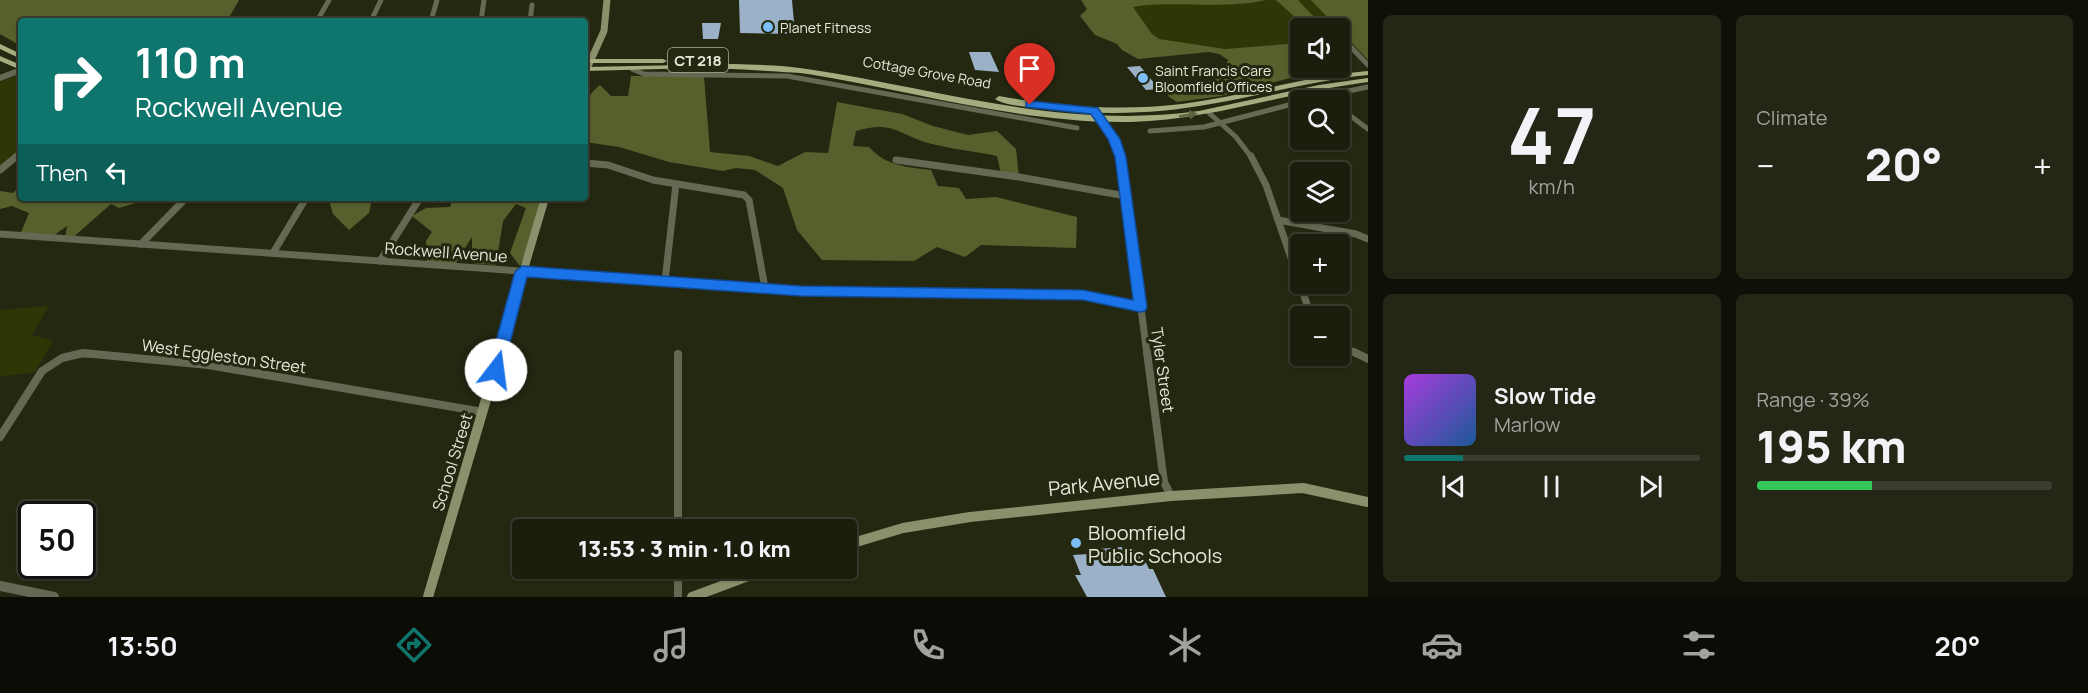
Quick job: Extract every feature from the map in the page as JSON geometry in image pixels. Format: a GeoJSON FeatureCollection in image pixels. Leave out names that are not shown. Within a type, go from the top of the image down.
{"type":"FeatureCollection","features":[{"type":"Feature","properties":{"kind":"main road"},"geometry":{"type":"LineString","coordinates":[[588,63],[604,31],[607,0]]}},
{"type":"Feature","properties":{"kind":"main road"},"geometry":{"type":"LineString","coordinates":[[0,46],[18,55]]}},
{"type":"Feature","properties":{"kind":"main road"},"geometry":{"type":"LineString","coordinates":[[0,58],[18,67]]}},
{"type":"Feature","properties":{"kind":"main road","name":"Cottage Grove Road"},"geometry":{"type":"LineString","coordinates":[[588,67],[749,60],[953,94],[1036,113],[1176,117],[1208,112],[1311,88],[1368,80]]}},
{"type":"Feature","properties":{"kind":"main road","name":"Cottage Grove Road"},"geometry":{"type":"LineString","coordinates":[[588,67],[705,70],[806,68],[866,86],[953,94]]}},
{"type":"Feature","properties":{"kind":"main road","name":"Cottage Grove Road"},"geometry":{"type":"LineString","coordinates":[[1098,115],[1184,106],[1320,78],[1368,73]]}},
{"type":"Feature","properties":{"kind":"main road","name":"School Street"},"geometry":{"type":"LineString","coordinates":[[428,597],[544,201]]}},
{"type":"Feature","properties":{"kind":"main road","name":"Park Avenue"},"geometry":{"type":"LineString","coordinates":[[857,542],[903,528],[970,517],[1171,496],[1304,488],[1368,502]]}},
{"type":"Feature","properties":{"kind":"main road"},"geometry":{"type":"LineString","coordinates":[[692,597],[740,579]]}},
{"type":"Feature","properties":{"kind":"street"},"geometry":{"type":"LineString","coordinates":[[319,18],[329,0]]}},
{"type":"Feature","properties":{"kind":"street"},"geometry":{"type":"LineString","coordinates":[[372,18],[381,0]]}},
{"type":"Feature","properties":{"kind":"street"},"geometry":{"type":"LineString","coordinates":[[432,18],[437,0]]}},
{"type":"Feature","properties":{"kind":"street"},"geometry":{"type":"LineString","coordinates":[[481,18],[484,0]]}},
{"type":"Feature","properties":{"kind":"street"},"geometry":{"type":"LineString","coordinates":[[530,18],[532,5]]}},
{"type":"Feature","properties":{"kind":"street"},"geometry":{"type":"LineString","coordinates":[[1350,46],[1368,65]]}},
{"type":"Feature","properties":{"kind":"street"},"geometry":{"type":"LineString","coordinates":[[0,78],[18,70]]}},
{"type":"Feature","properties":{"kind":"street","name":"Cottage Grove Road"},"geometry":{"type":"LineString","coordinates":[[705,70],[787,76],[866,86],[1077,128]]}},
{"type":"Feature","properties":{"kind":"street"},"geometry":{"type":"LineString","coordinates":[[1350,91],[1368,87]]}},
{"type":"Feature","properties":{"kind":"street"},"geometry":{"type":"LineString","coordinates":[[1150,131],[1160,133],[1222,123],[1290,105]]}},
{"type":"Feature","properties":{"kind":"street"},"geometry":{"type":"LineString","coordinates":[[1208,112],[1247,148],[1260,168],[1308,306]]}},
{"type":"Feature","properties":{"kind":"street","name":"Tyler Street"},"geometry":{"type":"LineString","coordinates":[[1098,115],[1120,151],[1164,482],[1171,496]]}},
{"type":"Feature","properties":{"kind":"street"},"geometry":{"type":"LineString","coordinates":[[1350,116],[1368,129]]}},
{"type":"Feature","properties":{"kind":"street"},"geometry":{"type":"LineString","coordinates":[[0,170],[18,155]]}},
{"type":"Feature","properties":{"kind":"street"},"geometry":{"type":"LineString","coordinates":[[896,160],[1019,177],[1126,196]]}},
{"type":"Feature","properties":{"kind":"street"},"geometry":{"type":"LineString","coordinates":[[588,163],[608,165],[676,184],[735,192],[749,200],[765,288]]}},
{"type":"Feature","properties":{"kind":"street"},"geometry":{"type":"LineString","coordinates":[[665,281],[676,184]]}},
{"type":"Feature","properties":{"kind":"street"},"geometry":{"type":"LineString","coordinates":[[141,244],[183,201]]}},
{"type":"Feature","properties":{"kind":"street"},"geometry":{"type":"LineString","coordinates":[[273,254],[304,201]]}},
{"type":"Feature","properties":{"kind":"street"},"geometry":{"type":"LineString","coordinates":[[380,261],[418,201]]}},
{"type":"Feature","properties":{"kind":"street"},"geometry":{"type":"LineString","coordinates":[[1278,220],[1356,234],[1368,239]]}},
{"type":"Feature","properties":{"kind":"street","name":"Rockwell Avenue"},"geometry":{"type":"LineString","coordinates":[[0,234],[765,288],[1083,295],[1140,307]]}},
{"type":"Feature","properties":{"kind":"street"},"geometry":{"type":"LineString","coordinates":[[1350,350],[1368,359]]}},
{"type":"Feature","properties":{"kind":"street","name":"West Eggleston Street"},"geometry":{"type":"LineString","coordinates":[[0,437],[42,372],[62,358],[83,353],[208,365],[483,412]]}},
{"type":"Feature","properties":{"kind":"street"},"geometry":{"type":"LineString","coordinates":[[678,354],[678,519]]}},
{"type":"Feature","properties":{"kind":"street"},"geometry":{"type":"LineString","coordinates":[[678,579],[678,597]]}},
{"type":"Feature","properties":{"kind":"street"},"geometry":{"type":"LineString","coordinates":[[0,586],[54,597]]}},
{"type":"Feature","properties":{"kind":"green space"},"geometry":{"type":"Polygon","coordinates":[[[0,0],[239,0],[229,18],[18,18],[18,44],[0,34],[0,0]]]}},
{"type":"Feature","properties":{"kind":"green space"},"geometry":{"type":"Polygon","coordinates":[[[1081,0],[1266,0],[1233,4],[1164,4],[1133,7],[1152,34],[1159,39],[1225,49],[1290,44],[1290,78],[1221,96],[1177,102],[1169,97],[1163,86],[1210,81],[1224,70],[1228,60],[1219,54],[1209,52],[1138,59],[1122,50],[1117,44],[1095,35],[1080,16],[1087,9],[1081,0]]]}},
{"type":"Feature","properties":{"kind":"green space"},"geometry":{"type":"Polygon","coordinates":[[[1088,0],[1368,0],[1352,43],[1350,43],[1350,18],[1290,18],[1290,45],[1149,54],[1088,0]]]}},
{"type":"Feature","properties":{"kind":"green space"},"geometry":{"type":"Polygon","coordinates":[[[1276,0],[1298,0],[1315,18],[1296,18],[1276,0]]]}},
{"type":"Feature","properties":{"kind":"green space"},"geometry":{"type":"Polygon","coordinates":[[[1311,0],[1368,0],[1368,60],[1350,41],[1350,18],[1328,18],[1311,0]]]}},
{"type":"Feature","properties":{"kind":"green space"},"geometry":{"type":"Polygon","coordinates":[[[18,75],[18,153],[0,168],[0,82],[18,75]]]}},
{"type":"Feature","properties":{"kind":"green space"},"geometry":{"type":"Polygon","coordinates":[[[631,76],[704,76],[710,152],[749,156],[778,166],[805,152],[828,153],[837,102],[902,114],[933,126],[968,135],[997,131],[1016,149],[1019,177],[1001,174],[997,156],[928,143],[887,128],[878,127],[856,131],[853,146],[869,147],[889,162],[931,170],[938,186],[959,188],[966,199],[996,197],[1077,217],[1076,248],[981,245],[965,257],[937,247],[914,261],[822,260],[797,230],[783,188],[755,170],[736,168],[723,171],[669,162],[619,147],[588,142],[588,99],[594,91],[600,85],[611,96],[628,96],[631,76]]]}},
{"type":"Feature","properties":{"kind":"green space"},"geometry":{"type":"Polygon","coordinates":[[[18,188],[18,201],[142,201],[119,208],[111,204],[71,239],[65,239],[67,226],[50,238],[20,235],[29,213],[12,206],[0,209],[0,191],[13,193],[18,188]]]}},
{"type":"Feature","properties":{"kind":"green space"},"geometry":{"type":"Polygon","coordinates":[[[329,201],[371,201],[369,213],[349,230],[333,214],[329,201]]]}},
{"type":"Feature","properties":{"kind":"green space"},"geometry":{"type":"Polygon","coordinates":[[[452,201],[538,201],[542,209],[520,266],[510,253],[526,208],[516,204],[503,221],[496,265],[472,263],[472,237],[454,266],[427,264],[426,241],[432,232],[412,216],[426,208],[450,207],[452,201]]]}},
{"type":"Feature","properties":{"kind":"green space"},"geometry":{"type":"Polygon","coordinates":[[[49,306],[32,335],[53,341],[35,372],[0,377],[0,310],[49,306]]]}},
{"type":"Feature","properties":{"kind":"building"},"geometry":{"type":"Polygon","coordinates":[[[739,0],[792,0],[795,34],[740,33],[739,0]]]}},
{"type":"Feature","properties":{"kind":"building"},"geometry":{"type":"Polygon","coordinates":[[[702,23],[721,23],[718,39],[703,39],[702,23]]]}},
{"type":"Feature","properties":{"kind":"building"},"geometry":{"type":"Polygon","coordinates":[[[969,52],[990,52],[999,72],[975,70],[969,52]]]}},
{"type":"Feature","properties":{"kind":"building","name":"Saint Francis Care Bloomfield Offices"},"geometry":{"type":"Polygon","coordinates":[[[1140,66],[1159,89],[1146,90],[1127,67],[1140,66]]]}},
{"type":"Feature","properties":{"kind":"building"},"geometry":{"type":"Polygon","coordinates":[[[1122,547],[1123,551],[1140,550],[1149,569],[1153,569],[1166,597],[1087,597],[1075,575],[1081,575],[1073,555],[1088,554],[1087,550],[1122,547]]]}},
{"type":"Feature","properties":{"kind":"place","name":"Planet Fitness"},"geometry":{"type":"Point","coordinates":[768,27]}},
{"type":"Feature","properties":{"kind":"place","name":"Saint Francis Care Bloomfield Offices"},"geometry":{"type":"Point","coordinates":[1143,78]}},
{"type":"Feature","properties":{"kind":"place","name":"Bloomfield Public Schools"},"geometry":{"type":"Point","coordinates":[1076,543]}},
{"type":"Feature","properties":{"kind":"route"},"geometry":{"type":"LineString","coordinates":[[496,370],[522,272],[801,291],[1083,295],[1140,307],[1121,157],[1114,139],[1095,111],[1030,105]]}}]}
